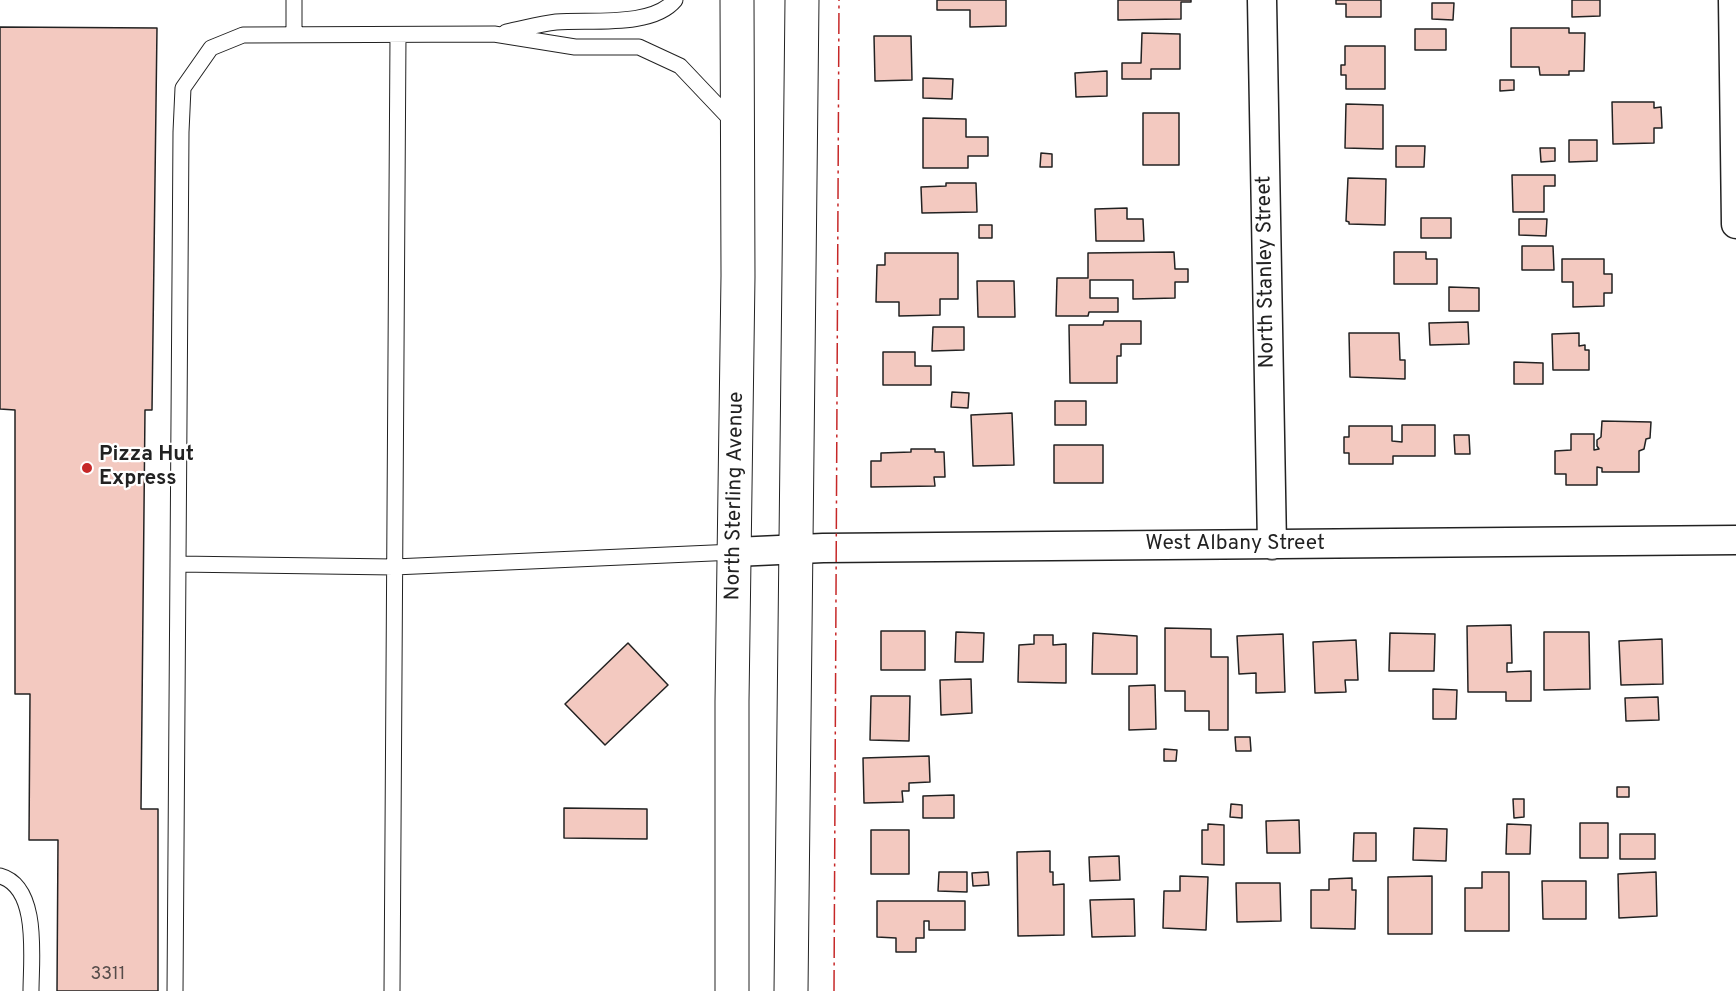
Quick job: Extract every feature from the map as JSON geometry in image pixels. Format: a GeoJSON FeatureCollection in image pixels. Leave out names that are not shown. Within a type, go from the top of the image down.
{"type":"FeatureCollection","features":[{"type":"Feature","properties":{"kind":"main road","name":"North Sterling Avenue"},"geometry":{"type":"LineString","coordinates":[[732,991],[737,0]]}},
{"type":"Feature","properties":{"kind":"main road"},"geometry":{"type":"LineString","coordinates":[[791,991],[802,0]]}},
{"type":"Feature","properties":{"kind":"street","name":"North Stanley Street"},"geometry":{"type":"LineString","coordinates":[[1262,0],[1272,545]]}},
{"type":"Feature","properties":{"kind":"street"},"geometry":{"type":"LineString","coordinates":[[1733,0],[1736,224]]}},
{"type":"Feature","properties":{"kind":"street","name":"West Albany Street"},"geometry":{"type":"LineString","coordinates":[[735,552],[796,549],[1736,540]]}},
{"type":"Feature","properties":{"kind":"lane"},"geometry":{"type":"LineString","coordinates":[[294,0],[294,34]]}},
{"type":"Feature","properties":{"kind":"lane"},"geometry":{"type":"LineString","coordinates":[[494,34],[555,22],[622,21],[643,17],[671,6],[675,0]]}},
{"type":"Feature","properties":{"kind":"lane"},"geometry":{"type":"LineString","coordinates":[[175,991],[183,88],[211,48],[243,35],[494,34],[575,47],[639,47],[680,66],[738,127]]}},
{"type":"Feature","properties":{"kind":"lane"},"geometry":{"type":"LineString","coordinates":[[392,991],[398,35]]}},
{"type":"Feature","properties":{"kind":"lane"},"geometry":{"type":"LineString","coordinates":[[178,564],[394,567],[735,552]]}},
{"type":"Feature","properties":{"kind":"lane"},"geometry":{"type":"LineString","coordinates":[[0,876],[21,891],[31,926],[31,991]]}},
{"type":"Feature","properties":{"kind":"building"},"geometry":{"type":"Polygon","coordinates":[[[937,0],[1006,0],[1006,26],[970,27],[970,10],[937,10],[937,0]]]}},
{"type":"Feature","properties":{"kind":"building"},"geometry":{"type":"Polygon","coordinates":[[[1118,0],[1191,0],[1191,2],[1181,2],[1181,19],[1118,20],[1118,0]]]}},
{"type":"Feature","properties":{"kind":"building"},"geometry":{"type":"Polygon","coordinates":[[[1336,0],[1381,0],[1381,17],[1346,17],[1346,4],[1336,4],[1336,0]]]}},
{"type":"Feature","properties":{"kind":"building"},"geometry":{"type":"Polygon","coordinates":[[[1572,0],[1600,0],[1600,16],[1572,17],[1572,0]]]}},
{"type":"Feature","properties":{"kind":"building"},"geometry":{"type":"Polygon","coordinates":[[[1432,3],[1454,3],[1453,20],[1432,19],[1432,3]]]}},
{"type":"Feature","properties":{"kind":"building"},"geometry":{"type":"Polygon","coordinates":[[[0,27],[157,28],[152,410],[145,410],[141,809],[158,809],[158,991],[57,991],[58,840],[29,840],[30,694],[15,694],[15,410],[0,409],[0,27]]]}},
{"type":"Feature","properties":{"kind":"building"},"geometry":{"type":"Polygon","coordinates":[[[1511,28],[1569,28],[1569,33],[1585,33],[1584,71],[1569,71],[1569,75],[1540,75],[1539,67],[1511,67],[1511,28]]]}},
{"type":"Feature","properties":{"kind":"building"},"geometry":{"type":"Polygon","coordinates":[[[1415,29],[1446,29],[1446,50],[1415,50],[1415,29]]]}},
{"type":"Feature","properties":{"kind":"building"},"geometry":{"type":"Polygon","coordinates":[[[1142,33],[1180,34],[1180,69],[1151,69],[1151,79],[1122,79],[1122,63],[1141,63],[1142,33]]]}},
{"type":"Feature","properties":{"kind":"building"},"geometry":{"type":"Polygon","coordinates":[[[874,36],[911,36],[912,80],[875,81],[874,36]]]}},
{"type":"Feature","properties":{"kind":"building"},"geometry":{"type":"Polygon","coordinates":[[[1345,46],[1385,46],[1385,89],[1346,89],[1346,75],[1341,75],[1341,65],[1345,65],[1345,46]]]}},
{"type":"Feature","properties":{"kind":"building"},"geometry":{"type":"Polygon","coordinates":[[[1107,71],[1107,96],[1076,97],[1075,73],[1107,71]]]}},
{"type":"Feature","properties":{"kind":"building"},"geometry":{"type":"Polygon","coordinates":[[[923,78],[953,79],[952,99],[923,98],[923,78]]]}},
{"type":"Feature","properties":{"kind":"building"},"geometry":{"type":"Polygon","coordinates":[[[1500,80],[1514,80],[1514,90],[1500,91],[1500,80]]]}},
{"type":"Feature","properties":{"kind":"building"},"geometry":{"type":"Polygon","coordinates":[[[1612,102],[1654,102],[1654,108],[1661,107],[1662,128],[1654,128],[1654,143],[1613,144],[1612,102]]]}},
{"type":"Feature","properties":{"kind":"building"},"geometry":{"type":"Polygon","coordinates":[[[1346,104],[1383,105],[1383,149],[1345,148],[1346,104]]]}},
{"type":"Feature","properties":{"kind":"building"},"geometry":{"type":"Polygon","coordinates":[[[1143,113],[1179,113],[1179,165],[1143,165],[1143,113]]]}},
{"type":"Feature","properties":{"kind":"building"},"geometry":{"type":"Polygon","coordinates":[[[923,118],[966,119],[966,137],[988,137],[988,156],[968,156],[968,168],[923,168],[923,118]]]}},
{"type":"Feature","properties":{"kind":"building"},"geometry":{"type":"Polygon","coordinates":[[[1569,140],[1597,140],[1597,161],[1569,162],[1569,140]]]}},
{"type":"Feature","properties":{"kind":"building"},"geometry":{"type":"Polygon","coordinates":[[[1396,146],[1425,146],[1424,167],[1396,167],[1396,146]]]}},
{"type":"Feature","properties":{"kind":"building"},"geometry":{"type":"Polygon","coordinates":[[[1540,148],[1555,148],[1555,161],[1541,162],[1540,148]]]}},
{"type":"Feature","properties":{"kind":"building"},"geometry":{"type":"Polygon","coordinates":[[[1041,153],[1052,154],[1052,167],[1040,167],[1041,153]]]}},
{"type":"Feature","properties":{"kind":"building"},"geometry":{"type":"Polygon","coordinates":[[[1512,175],[1555,175],[1555,186],[1544,186],[1544,212],[1513,212],[1512,175]]]}},
{"type":"Feature","properties":{"kind":"building"},"geometry":{"type":"Polygon","coordinates":[[[1348,178],[1386,179],[1385,225],[1349,224],[1346,221],[1348,178]]]}},
{"type":"Feature","properties":{"kind":"building"},"geometry":{"type":"Polygon","coordinates":[[[946,183],[976,183],[977,212],[922,213],[921,187],[946,186],[946,183]]]}},
{"type":"Feature","properties":{"kind":"building"},"geometry":{"type":"Polygon","coordinates":[[[1127,208],[1127,219],[1143,219],[1144,241],[1096,241],[1095,209],[1127,208]]]}},
{"type":"Feature","properties":{"kind":"building"},"geometry":{"type":"Polygon","coordinates":[[[1421,218],[1451,218],[1451,238],[1421,238],[1421,218]]]}},
{"type":"Feature","properties":{"kind":"building"},"geometry":{"type":"Polygon","coordinates":[[[1519,219],[1547,219],[1546,236],[1519,235],[1519,219]]]}},
{"type":"Feature","properties":{"kind":"building"},"geometry":{"type":"Polygon","coordinates":[[[979,225],[992,225],[992,238],[979,238],[979,225]]]}},
{"type":"Feature","properties":{"kind":"building"},"geometry":{"type":"Polygon","coordinates":[[[1522,246],[1553,246],[1554,270],[1522,270],[1522,246]]]}},
{"type":"Feature","properties":{"kind":"building"},"geometry":{"type":"Polygon","coordinates":[[[1174,252],[1175,269],[1188,269],[1188,282],[1175,282],[1175,298],[1133,299],[1133,280],[1090,280],[1090,298],[1118,298],[1118,312],[1089,312],[1088,316],[1056,316],[1057,278],[1088,278],[1088,253],[1174,252]]]}},
{"type":"Feature","properties":{"kind":"building"},"geometry":{"type":"Polygon","coordinates":[[[1394,252],[1426,252],[1426,259],[1437,259],[1437,284],[1394,284],[1394,252]]]}},
{"type":"Feature","properties":{"kind":"building"},"geometry":{"type":"Polygon","coordinates":[[[885,253],[958,253],[958,299],[940,299],[940,315],[899,316],[899,302],[876,302],[877,265],[885,265],[885,253]]]}},
{"type":"Feature","properties":{"kind":"building"},"geometry":{"type":"Polygon","coordinates":[[[1562,259],[1604,259],[1604,274],[1612,274],[1612,293],[1604,293],[1604,306],[1573,307],[1573,282],[1562,282],[1562,259]]]}},
{"type":"Feature","properties":{"kind":"building"},"geometry":{"type":"Polygon","coordinates":[[[977,281],[1014,281],[1015,317],[978,317],[977,281]]]}},
{"type":"Feature","properties":{"kind":"building"},"geometry":{"type":"Polygon","coordinates":[[[1449,287],[1479,288],[1479,311],[1449,311],[1449,287]]]}},
{"type":"Feature","properties":{"kind":"building"},"geometry":{"type":"Polygon","coordinates":[[[1104,321],[1141,321],[1141,344],[1121,344],[1121,356],[1117,356],[1117,383],[1070,383],[1069,325],[1103,325],[1104,321]]]}},
{"type":"Feature","properties":{"kind":"building"},"geometry":{"type":"Polygon","coordinates":[[[1468,322],[1469,344],[1430,345],[1429,323],[1468,322]]]}},
{"type":"Feature","properties":{"kind":"building"},"geometry":{"type":"Polygon","coordinates":[[[933,327],[964,327],[964,350],[932,351],[933,327]]]}},
{"type":"Feature","properties":{"kind":"building"},"geometry":{"type":"Polygon","coordinates":[[[1349,333],[1399,333],[1400,360],[1405,360],[1405,379],[1350,377],[1349,333]]]}},
{"type":"Feature","properties":{"kind":"building"},"geometry":{"type":"Polygon","coordinates":[[[1579,333],[1579,346],[1585,345],[1585,350],[1589,350],[1589,370],[1553,370],[1552,334],[1579,333]]]}},
{"type":"Feature","properties":{"kind":"building"},"geometry":{"type":"Polygon","coordinates":[[[883,352],[915,352],[915,366],[931,366],[931,385],[883,385],[883,352]]]}},
{"type":"Feature","properties":{"kind":"building"},"geometry":{"type":"Polygon","coordinates":[[[1514,362],[1543,363],[1543,384],[1514,384],[1514,362]]]}},
{"type":"Feature","properties":{"kind":"building"},"geometry":{"type":"Polygon","coordinates":[[[952,392],[969,393],[968,408],[951,407],[952,392]]]}},
{"type":"Feature","properties":{"kind":"building"},"geometry":{"type":"Polygon","coordinates":[[[1055,401],[1086,401],[1086,425],[1055,425],[1055,401]]]}},
{"type":"Feature","properties":{"kind":"building"},"geometry":{"type":"Polygon","coordinates":[[[1012,413],[1014,465],[973,466],[971,415],[1012,413]]]}},
{"type":"Feature","properties":{"kind":"building"},"geometry":{"type":"Polygon","coordinates":[[[1602,421],[1651,422],[1650,438],[1646,439],[1644,449],[1639,451],[1639,472],[1602,472],[1602,468],[1597,467],[1597,485],[1566,485],[1566,474],[1555,474],[1555,451],[1571,450],[1571,434],[1594,434],[1594,450],[1599,449],[1597,440],[1601,437],[1602,421]]]}},
{"type":"Feature","properties":{"kind":"building"},"geometry":{"type":"Polygon","coordinates":[[[1402,425],[1435,425],[1435,456],[1393,456],[1393,464],[1349,464],[1349,453],[1344,453],[1344,437],[1349,437],[1349,426],[1392,426],[1392,441],[1402,442],[1402,425]]]}},
{"type":"Feature","properties":{"kind":"building"},"geometry":{"type":"Polygon","coordinates":[[[1454,435],[1469,435],[1470,454],[1455,454],[1454,435]]]}},
{"type":"Feature","properties":{"kind":"building"},"geometry":{"type":"Polygon","coordinates":[[[1054,445],[1103,445],[1103,483],[1054,483],[1054,445]]]}},
{"type":"Feature","properties":{"kind":"building"},"geometry":{"type":"Polygon","coordinates":[[[911,449],[935,449],[935,452],[944,452],[945,477],[934,477],[935,486],[871,487],[871,461],[881,461],[881,453],[911,452],[911,449]]]}},
{"type":"Feature","properties":{"kind":"building"},"geometry":{"type":"Polygon","coordinates":[[[1511,625],[1512,663],[1507,663],[1507,672],[1531,671],[1531,701],[1506,701],[1506,692],[1468,692],[1467,626],[1511,625]]]}},
{"type":"Feature","properties":{"kind":"building"},"geometry":{"type":"Polygon","coordinates":[[[1165,628],[1211,629],[1211,657],[1228,657],[1228,730],[1209,730],[1209,711],[1185,711],[1185,691],[1165,691],[1165,628]]]}},
{"type":"Feature","properties":{"kind":"building"},"geometry":{"type":"Polygon","coordinates":[[[881,631],[925,631],[925,670],[881,670],[881,631]]]}},
{"type":"Feature","properties":{"kind":"building"},"geometry":{"type":"Polygon","coordinates":[[[956,632],[984,633],[983,662],[955,662],[956,632]]]}},
{"type":"Feature","properties":{"kind":"building"},"geometry":{"type":"Polygon","coordinates":[[[1544,632],[1589,632],[1590,689],[1544,690],[1544,632]]]}},
{"type":"Feature","properties":{"kind":"building"},"geometry":{"type":"Polygon","coordinates":[[[1093,633],[1137,636],[1137,674],[1092,674],[1093,633]]]}},
{"type":"Feature","properties":{"kind":"building"},"geometry":{"type":"Polygon","coordinates":[[[1390,633],[1435,634],[1434,671],[1389,671],[1390,633]]]}},
{"type":"Feature","properties":{"kind":"building"},"geometry":{"type":"Polygon","coordinates":[[[1283,634],[1285,692],[1256,693],[1256,673],[1239,674],[1237,636],[1283,634]]]}},
{"type":"Feature","properties":{"kind":"building"},"geometry":{"type":"Polygon","coordinates":[[[1034,635],[1053,635],[1053,645],[1066,644],[1066,683],[1018,682],[1019,645],[1034,644],[1034,635]]]}},
{"type":"Feature","properties":{"kind":"building"},"geometry":{"type":"Polygon","coordinates":[[[1662,639],[1663,684],[1621,685],[1619,641],[1662,639]]]}},
{"type":"Feature","properties":{"kind":"building"},"geometry":{"type":"Polygon","coordinates":[[[1356,640],[1358,680],[1345,680],[1346,692],[1315,693],[1313,642],[1356,640]]]}},
{"type":"Feature","properties":{"kind":"building"},"geometry":{"type":"Polygon","coordinates":[[[628,643],[668,685],[605,745],[565,704],[628,643]]]}},
{"type":"Feature","properties":{"kind":"building"},"geometry":{"type":"Polygon","coordinates":[[[971,679],[972,713],[941,715],[940,680],[971,679]]]}},
{"type":"Feature","properties":{"kind":"building"},"geometry":{"type":"Polygon","coordinates":[[[1155,685],[1156,729],[1129,730],[1129,686],[1155,685]]]}},
{"type":"Feature","properties":{"kind":"building"},"geometry":{"type":"Polygon","coordinates":[[[1433,689],[1457,690],[1456,719],[1433,719],[1433,689]]]}},
{"type":"Feature","properties":{"kind":"building"},"geometry":{"type":"Polygon","coordinates":[[[871,696],[910,696],[909,741],[870,740],[871,696]]]}},
{"type":"Feature","properties":{"kind":"building"},"geometry":{"type":"Polygon","coordinates":[[[1658,697],[1659,720],[1626,721],[1625,698],[1658,697]]]}},
{"type":"Feature","properties":{"kind":"building"},"geometry":{"type":"Polygon","coordinates":[[[1235,737],[1250,737],[1251,751],[1236,751],[1235,737]]]}},
{"type":"Feature","properties":{"kind":"building"},"geometry":{"type":"Polygon","coordinates":[[[1164,749],[1177,750],[1176,761],[1164,761],[1164,749]]]}},
{"type":"Feature","properties":{"kind":"building"},"geometry":{"type":"Polygon","coordinates":[[[929,756],[930,782],[909,783],[909,791],[902,791],[903,802],[864,803],[863,758],[929,756]]]}},
{"type":"Feature","properties":{"kind":"building"},"geometry":{"type":"Polygon","coordinates":[[[1617,787],[1629,787],[1629,797],[1617,797],[1617,787]]]}},
{"type":"Feature","properties":{"kind":"building"},"geometry":{"type":"Polygon","coordinates":[[[954,795],[954,818],[923,818],[923,796],[954,795]]]}},
{"type":"Feature","properties":{"kind":"building"},"geometry":{"type":"Polygon","coordinates":[[[1513,799],[1524,799],[1524,817],[1514,818],[1513,799]]]}},
{"type":"Feature","properties":{"kind":"building"},"geometry":{"type":"Polygon","coordinates":[[[1231,804],[1242,805],[1242,818],[1230,817],[1231,804]]]}},
{"type":"Feature","properties":{"kind":"building"},"geometry":{"type":"Polygon","coordinates":[[[564,808],[647,809],[647,839],[564,838],[564,808]]]}},
{"type":"Feature","properties":{"kind":"building"},"geometry":{"type":"Polygon","coordinates":[[[1299,820],[1300,853],[1267,853],[1266,821],[1299,820]]]}},
{"type":"Feature","properties":{"kind":"building"},"geometry":{"type":"Polygon","coordinates":[[[1580,823],[1608,823],[1608,858],[1580,858],[1580,823]]]}},
{"type":"Feature","properties":{"kind":"building"},"geometry":{"type":"Polygon","coordinates":[[[1208,824],[1224,825],[1224,865],[1202,864],[1202,830],[1208,830],[1208,824]]]}},
{"type":"Feature","properties":{"kind":"building"},"geometry":{"type":"Polygon","coordinates":[[[1507,824],[1531,825],[1530,854],[1506,854],[1507,824]]]}},
{"type":"Feature","properties":{"kind":"building"},"geometry":{"type":"Polygon","coordinates":[[[1414,828],[1447,829],[1446,861],[1413,860],[1414,828]]]}},
{"type":"Feature","properties":{"kind":"building"},"geometry":{"type":"Polygon","coordinates":[[[871,830],[909,830],[909,874],[871,874],[871,830]]]}},
{"type":"Feature","properties":{"kind":"building"},"geometry":{"type":"Polygon","coordinates":[[[1354,833],[1376,833],[1376,861],[1353,861],[1354,833]]]}},
{"type":"Feature","properties":{"kind":"building"},"geometry":{"type":"Polygon","coordinates":[[[1620,834],[1655,834],[1655,859],[1620,859],[1620,834]]]}},
{"type":"Feature","properties":{"kind":"building"},"geometry":{"type":"Polygon","coordinates":[[[1050,851],[1050,872],[1053,872],[1053,885],[1064,884],[1064,935],[1018,936],[1017,852],[1050,851]]]}},
{"type":"Feature","properties":{"kind":"building"},"geometry":{"type":"Polygon","coordinates":[[[1119,856],[1120,880],[1090,881],[1089,857],[1119,856]]]}},
{"type":"Feature","properties":{"kind":"building"},"geometry":{"type":"Polygon","coordinates":[[[939,872],[967,872],[967,892],[938,891],[939,872]]]}},
{"type":"Feature","properties":{"kind":"building"},"geometry":{"type":"Polygon","coordinates":[[[988,872],[989,885],[973,886],[972,873],[988,872]]]}},
{"type":"Feature","properties":{"kind":"building"},"geometry":{"type":"Polygon","coordinates":[[[1482,872],[1509,872],[1509,931],[1465,931],[1465,888],[1482,888],[1482,872]]]}},
{"type":"Feature","properties":{"kind":"building"},"geometry":{"type":"Polygon","coordinates":[[[1656,872],[1657,916],[1619,918],[1618,874],[1656,872]]]}},
{"type":"Feature","properties":{"kind":"building"},"geometry":{"type":"Polygon","coordinates":[[[1180,876],[1208,877],[1206,930],[1163,928],[1164,891],[1180,891],[1180,876]]]}},
{"type":"Feature","properties":{"kind":"building"},"geometry":{"type":"Polygon","coordinates":[[[1432,876],[1432,934],[1388,934],[1388,877],[1432,876]]]}},
{"type":"Feature","properties":{"kind":"building"},"geometry":{"type":"Polygon","coordinates":[[[1352,878],[1352,890],[1356,890],[1355,929],[1311,928],[1311,890],[1329,890],[1329,879],[1352,878]]]}},
{"type":"Feature","properties":{"kind":"building"},"geometry":{"type":"Polygon","coordinates":[[[1542,881],[1586,881],[1586,919],[1543,919],[1542,881]]]}},
{"type":"Feature","properties":{"kind":"building"},"geometry":{"type":"Polygon","coordinates":[[[1236,883],[1280,883],[1281,921],[1237,922],[1236,883]]]}},
{"type":"Feature","properties":{"kind":"building"},"geometry":{"type":"Polygon","coordinates":[[[1134,899],[1135,936],[1092,937],[1090,900],[1134,899]]]}},
{"type":"Feature","properties":{"kind":"building"},"geometry":{"type":"Polygon","coordinates":[[[877,901],[965,901],[965,930],[929,930],[929,921],[924,921],[924,938],[916,938],[916,952],[896,952],[896,938],[877,937],[877,901]]]}},
{"type":"Feature","properties":{"kind":"power"},"geometry":{"type":"LineString","coordinates":[[834,991],[839,0]]}},
{"type":"Feature","properties":{"kind":"place","name":"Pizza Hut Express"},"geometry":{"type":"Point","coordinates":[87,468]}}]}
